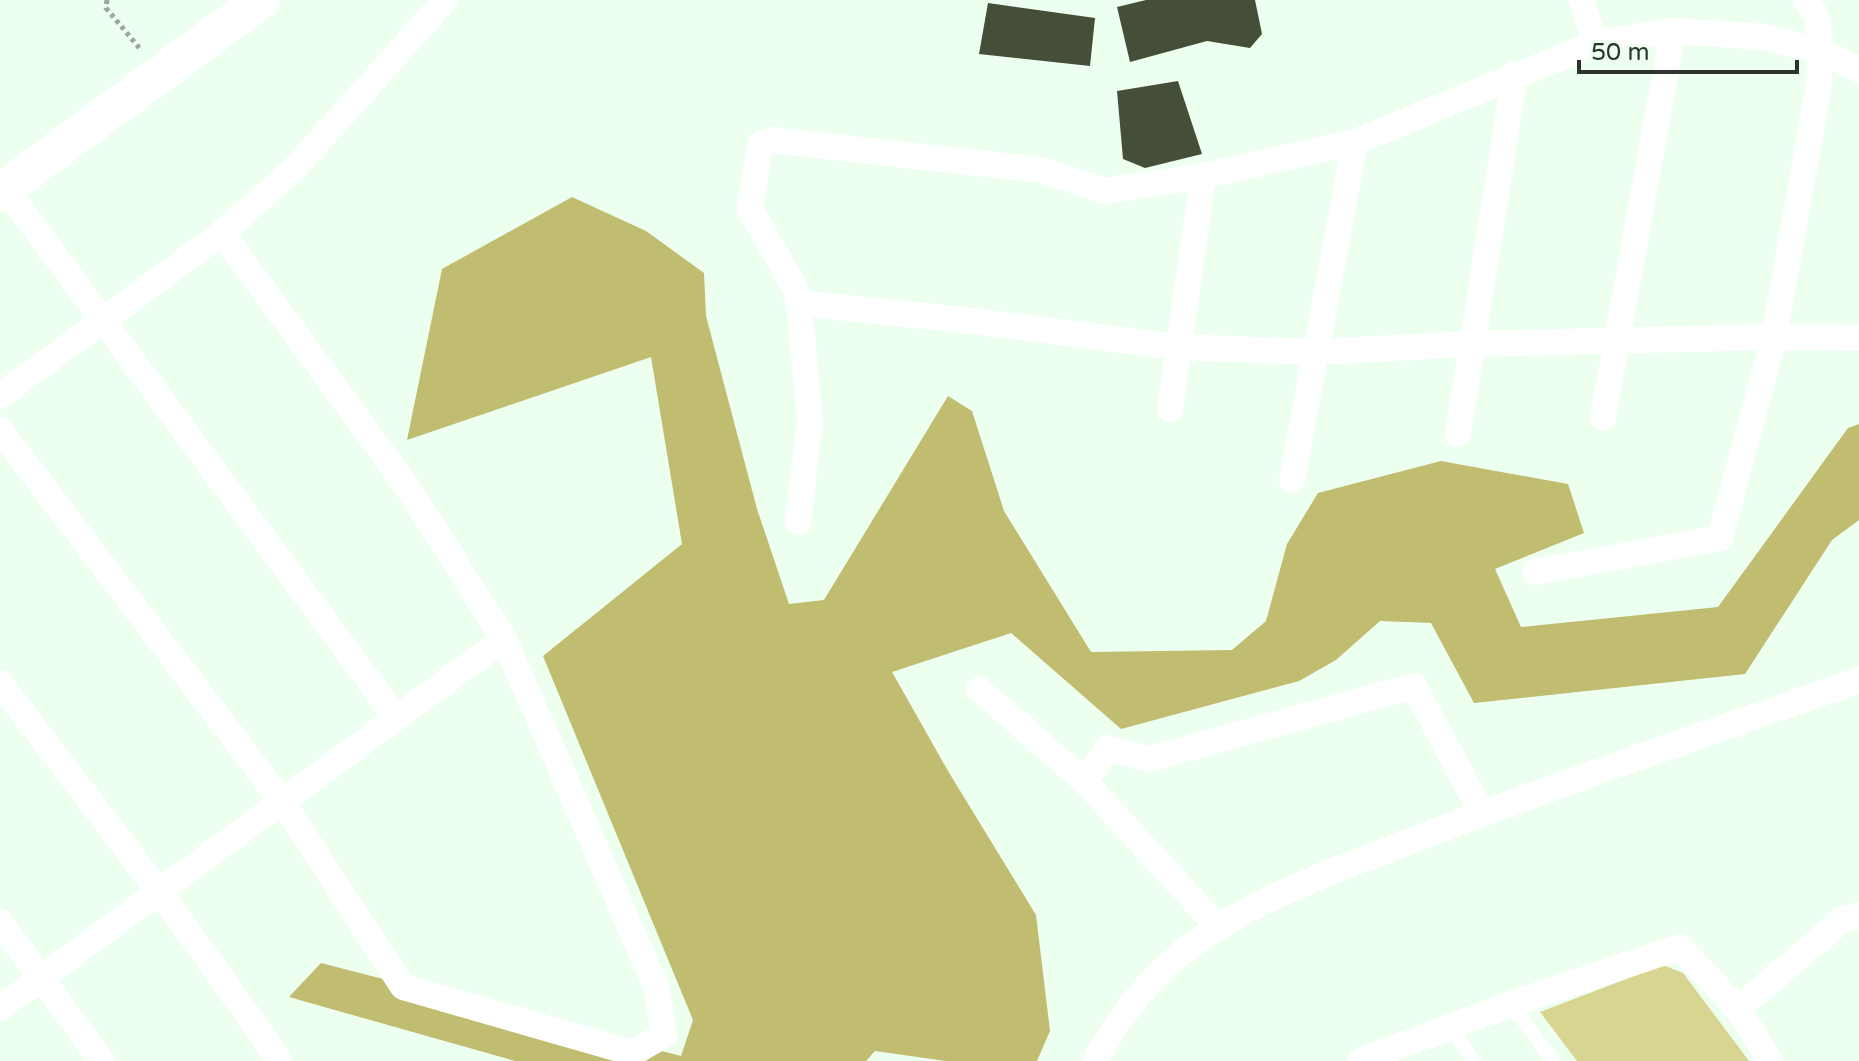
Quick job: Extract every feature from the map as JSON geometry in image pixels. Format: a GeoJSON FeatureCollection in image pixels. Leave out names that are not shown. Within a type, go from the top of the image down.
{"type":"FeatureCollection","features":[{"type":"Feature","properties":{"kind":"street"},"geometry":{"type":"LineString","coordinates":[[261,0],[2,187],[104,319],[395,716]]}},
{"type":"Feature","properties":{"kind":"street"},"geometry":{"type":"LineString","coordinates":[[0,396],[222,233],[295,168],[445,0]]}},
{"type":"Feature","properties":{"kind":"street"},"geometry":{"type":"LineString","coordinates":[[1581,0],[1596,43]]}},
{"type":"Feature","properties":{"kind":"street"},"geometry":{"type":"LineString","coordinates":[[1535,572],[1720,538],[1774,337],[1818,91],[1821,51],[1817,17],[1806,0]]}},
{"type":"Feature","properties":{"kind":"street"},"geometry":{"type":"LineString","coordinates":[[1603,418],[1673,31]]}},
{"type":"Feature","properties":{"kind":"street"},"geometry":{"type":"LineString","coordinates":[[798,522],[810,421],[799,303],[794,286],[750,209],[760,144],[771,140],[1041,170],[1105,191],[1203,176],[1355,142],[1596,43],[1673,31],[1765,37],[1821,51],[1859,70]]}},
{"type":"Feature","properties":{"kind":"street"},"geometry":{"type":"LineString","coordinates":[[1458,434],[1515,74]]}},
{"type":"Feature","properties":{"kind":"street"},"geometry":{"type":"LineString","coordinates":[[1292,480],[1355,142]]}},
{"type":"Feature","properties":{"kind":"street"},"geometry":{"type":"LineString","coordinates":[[1170,409],[1203,176]]}},
{"type":"Feature","properties":{"kind":"street"},"geometry":{"type":"LineString","coordinates":[[0,430],[281,800],[403,987],[633,1053],[664,1035],[657,989],[504,639],[408,488],[222,233]]}},
{"type":"Feature","properties":{"kind":"street"},"geometry":{"type":"LineString","coordinates":[[799,303],[1177,347],[1315,352],[1471,344],[1859,338]]}},
{"type":"Feature","properties":{"kind":"street"},"geometry":{"type":"LineString","coordinates":[[0,1008],[504,639]]}},
{"type":"Feature","properties":{"kind":"street"},"geometry":{"type":"LineString","coordinates":[[1095,1061],[1133,1000],[1177,957],[1219,928],[1309,881],[1482,813],[1859,680]]}},
{"type":"Feature","properties":{"kind":"street"},"geometry":{"type":"LineString","coordinates":[[0,683],[159,890],[279,1061]]}},
{"type":"Feature","properties":{"kind":"street"},"geometry":{"type":"LineString","coordinates":[[1085,782],[1107,748],[1149,759],[1414,686],[1482,813]]}},
{"type":"Feature","properties":{"kind":"street"},"geometry":{"type":"LineString","coordinates":[[979,689],[1085,782],[1219,928]]}},
{"type":"Feature","properties":{"kind":"street"},"geometry":{"type":"LineString","coordinates":[[1738,1009],[1842,920],[1859,915]]}},
{"type":"Feature","properties":{"kind":"street"},"geometry":{"type":"LineString","coordinates":[[0,922],[102,1061]]}},
{"type":"Feature","properties":{"kind":"street"},"geometry":{"type":"LineString","coordinates":[[1360,1061],[1511,1004],[1680,947],[1738,1009],[1770,1061]]}},
{"type":"Feature","properties":{"kind":"lane"},"geometry":{"type":"LineString","coordinates":[[1511,1004],[1553,1061]]}},
{"type":"Feature","properties":{"kind":"lane"},"geometry":{"type":"LineString","coordinates":[[1450,1027],[1474,1061]]}},
{"type":"Feature","properties":{"kind":"path"},"geometry":{"type":"LineString","coordinates":[[107,0],[106,8],[161,74]]}},
{"type":"Feature","properties":{"kind":"shaded area"},"geometry":{"type":"Polygon","coordinates":[[[572,197],[646,231],[704,273],[706,316],[757,509],[789,604],[824,600],[948,396],[972,411],[1004,511],[1091,652],[1232,650],[1266,621],[1287,544],[1318,493],[1441,461],[1568,484],[1584,533],[1495,569],[1521,627],[1718,607],[1848,428],[1859,424],[1859,520],[1832,540],[1745,674],[1474,703],[1431,623],[1380,621],[1336,660],[1299,681],[1121,729],[1011,633],[892,672],[1036,915],[1050,1031],[1037,1061],[946,1061],[875,1051],[866,1061],[515,1061],[289,997],[321,963],[681,1056],[693,1020],[543,656],[682,544],[651,357],[407,440],[442,269],[572,197]]]}},
{"type":"Feature","properties":{"kind":"shaded area"},"geometry":{"type":"Polygon","coordinates":[[[1663,965],[1683,973],[1749,1061],[1577,1061],[1540,1012],[1663,965]]]}},
{"type":"Feature","properties":{"kind":"building"},"geometry":{"type":"Polygon","coordinates":[[[1146,0],[1255,0],[1262,34],[1250,48],[1207,41],[1130,62],[1117,7],[1146,0]]]}},
{"type":"Feature","properties":{"kind":"building"},"geometry":{"type":"Polygon","coordinates":[[[988,3],[1095,18],[1090,66],[979,54],[988,3]]]}},
{"type":"Feature","properties":{"kind":"building"},"geometry":{"type":"Polygon","coordinates":[[[1178,81],[1202,154],[1145,168],[1123,159],[1117,91],[1178,81]]]}}]}
